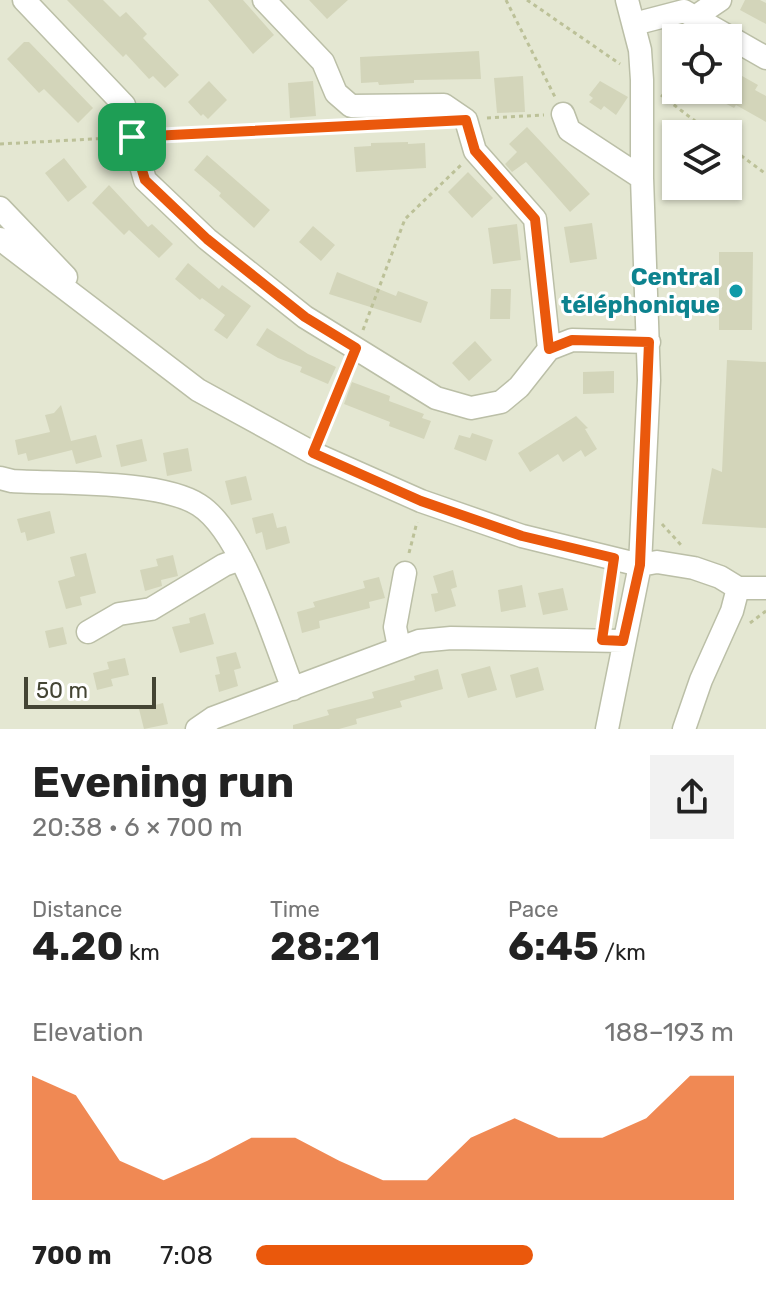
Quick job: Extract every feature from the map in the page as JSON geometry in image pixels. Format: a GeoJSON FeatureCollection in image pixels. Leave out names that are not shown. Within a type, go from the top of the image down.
{"type":"FeatureCollection","features":[{"type":"Feature","properties":{"kind":"street"},"geometry":{"type":"LineString","coordinates":[[24,0],[124,105],[145,180],[207,239],[305,317],[436,398],[471,408],[501,402],[519,387],[549,349],[572,340],[649,342]]}},
{"type":"Feature","properties":{"kind":"street"},"geometry":{"type":"LineString","coordinates":[[264,0],[323,62],[336,93],[351,106],[444,105],[466,120],[475,151],[535,219],[549,349]]}},
{"type":"Feature","properties":{"kind":"street"},"geometry":{"type":"LineString","coordinates":[[607,729],[613,640],[640,565],[649,342],[642,178],[642,80],[634,24],[627,0]]}},
{"type":"Feature","properties":{"kind":"street"},"geometry":{"type":"LineString","coordinates":[[695,17],[720,0]]}},
{"type":"Feature","properties":{"kind":"street"},"geometry":{"type":"LineString","coordinates":[[634,24],[684,11],[766,58]]}},
{"type":"Feature","properties":{"kind":"street"},"geometry":{"type":"LineString","coordinates":[[563,114],[569,130],[642,178]]}},
{"type":"Feature","properties":{"kind":"street"},"geometry":{"type":"LineString","coordinates":[[0,208],[103,316]]}},
{"type":"Feature","properties":{"kind":"street"},"geometry":{"type":"LineString","coordinates":[[0,239],[198,390],[313,453],[421,501],[522,536],[640,565],[657,562],[694,568],[720,577],[738,588],[766,588]]}},
{"type":"Feature","properties":{"kind":"street"},"geometry":{"type":"LineString","coordinates":[[0,478],[139,488],[168,492],[199,505],[213,518],[241,559],[293,689]]}},
{"type":"Feature","properties":{"kind":"street"},"geometry":{"type":"LineString","coordinates":[[88,632],[119,614],[151,609],[224,565],[241,559]]}},
{"type":"Feature","properties":{"kind":"street"},"geometry":{"type":"LineString","coordinates":[[399,647],[395,627],[405,573]]}},
{"type":"Feature","properties":{"kind":"street"},"geometry":{"type":"LineString","coordinates":[[684,729],[701,680],[732,611],[738,588]]}},
{"type":"Feature","properties":{"kind":"street"},"geometry":{"type":"LineString","coordinates":[[197,729],[213,718],[419,641],[451,638],[613,640]]}},
{"type":"Feature","properties":{"kind":"path"},"geometry":{"type":"LineString","coordinates":[[466,120],[563,114],[506,0]]}},
{"type":"Feature","properties":{"kind":"path"},"geometry":{"type":"LineString","coordinates":[[527,0],[694,120]]}},
{"type":"Feature","properties":{"kind":"path"},"geometry":{"type":"LineString","coordinates":[[0,144],[355,125]]}},
{"type":"Feature","properties":{"kind":"path"},"geometry":{"type":"LineString","coordinates":[[313,453],[405,219],[475,151]]}},
{"type":"Feature","properties":{"kind":"path"},"geometry":{"type":"LineString","coordinates":[[742,156],[766,174]]}},
{"type":"Feature","properties":{"kind":"path"},"geometry":{"type":"LineString","coordinates":[[405,573],[421,501]]}},
{"type":"Feature","properties":{"kind":"path"},"geometry":{"type":"LineString","coordinates":[[613,640],[614,558]]}},
{"type":"Feature","properties":{"kind":"shaded area"},"geometry":{"type":"Polygon","coordinates":[[[0,0],[766,0],[766,729],[0,729],[0,0]]]}},
{"type":"Feature","properties":{"kind":"building"},"geometry":{"type":"Polygon","coordinates":[[[67,0],[103,0],[120,17],[126,12],[147,34],[143,38],[179,75],[165,88],[153,76],[149,79],[67,0]]]}},
{"type":"Feature","properties":{"kind":"building"},"geometry":{"type":"Polygon","coordinates":[[[208,0],[243,0],[274,35],[253,54],[208,0]]]}},
{"type":"Feature","properties":{"kind":"building"},"geometry":{"type":"Polygon","coordinates":[[[309,0],[348,0],[327,19],[309,0]]]}},
{"type":"Feature","properties":{"kind":"building"},"geometry":{"type":"Polygon","coordinates":[[[745,0],[766,3],[766,24],[740,10],[745,0]]]}},
{"type":"Feature","properties":{"kind":"building"},"geometry":{"type":"Polygon","coordinates":[[[24,42],[29,42],[93,108],[78,123],[44,89],[39,93],[7,59],[24,42]]]}},
{"type":"Feature","properties":{"kind":"building"},"geometry":{"type":"Polygon","coordinates":[[[479,51],[481,79],[414,80],[414,83],[379,85],[378,82],[361,83],[360,57],[479,51]]]}},
{"type":"Feature","properties":{"kind":"building"},"geometry":{"type":"Polygon","coordinates":[[[523,76],[525,112],[497,113],[494,78],[523,76]]]}},
{"type":"Feature","properties":{"kind":"building"},"geometry":{"type":"Polygon","coordinates":[[[742,76],[758,85],[755,90],[766,96],[766,122],[736,105],[734,108],[726,104],[742,104],[742,76]]]}},
{"type":"Feature","properties":{"kind":"building"},"geometry":{"type":"Polygon","coordinates":[[[209,81],[227,100],[208,119],[188,102],[209,81]]]}},
{"type":"Feature","properties":{"kind":"building"},"geometry":{"type":"Polygon","coordinates":[[[313,81],[316,116],[290,118],[288,83],[313,81]]]}},
{"type":"Feature","properties":{"kind":"building"},"geometry":{"type":"Polygon","coordinates":[[[600,81],[628,97],[616,115],[604,106],[601,110],[589,102],[593,98],[589,95],[600,81]]]}},
{"type":"Feature","properties":{"kind":"building"},"geometry":{"type":"Polygon","coordinates":[[[527,127],[590,194],[570,212],[526,162],[512,172],[505,164],[517,152],[509,144],[527,127]]]}},
{"type":"Feature","properties":{"kind":"building"},"geometry":{"type":"Polygon","coordinates":[[[371,143],[425,143],[426,168],[356,172],[354,147],[371,146],[371,143]]]}},
{"type":"Feature","properties":{"kind":"building"},"geometry":{"type":"Polygon","coordinates":[[[207,155],[270,210],[254,228],[194,170],[207,155]]]}},
{"type":"Feature","properties":{"kind":"building"},"geometry":{"type":"Polygon","coordinates":[[[64,158],[87,187],[68,202],[45,173],[64,158]]]}},
{"type":"Feature","properties":{"kind":"building"},"geometry":{"type":"Polygon","coordinates":[[[468,172],[493,198],[472,218],[448,192],[468,172]]]}},
{"type":"Feature","properties":{"kind":"building"},"geometry":{"type":"Polygon","coordinates":[[[109,185],[148,227],[152,224],[173,244],[159,258],[129,230],[124,235],[92,203],[109,185]]]}},
{"type":"Feature","properties":{"kind":"building"},"geometry":{"type":"Polygon","coordinates":[[[592,223],[597,259],[570,263],[564,227],[592,223]]]}},
{"type":"Feature","properties":{"kind":"building"},"geometry":{"type":"Polygon","coordinates":[[[517,224],[521,260],[493,264],[488,228],[517,224]]]}},
{"type":"Feature","properties":{"kind":"building"},"geometry":{"type":"Polygon","coordinates":[[[313,226],[335,245],[321,261],[299,242],[313,226]]]}},
{"type":"Feature","properties":{"kind":"building","name":"Central téléphonique"},"geometry":{"type":"Polygon","coordinates":[[[719,252],[753,252],[752,330],[719,330],[719,252]]]}},
{"type":"Feature","properties":{"kind":"building"},"geometry":{"type":"Polygon","coordinates":[[[188,263],[219,289],[222,285],[251,306],[227,339],[214,330],[225,315],[202,298],[200,300],[175,279],[188,263]]]}},
{"type":"Feature","properties":{"kind":"building"},"geometry":{"type":"Polygon","coordinates":[[[337,272],[396,296],[398,291],[428,302],[421,323],[329,294],[337,272]]]}},
{"type":"Feature","properties":{"kind":"building"},"geometry":{"type":"Polygon","coordinates":[[[491,289],[511,289],[510,319],[490,319],[491,289]]]}},
{"type":"Feature","properties":{"kind":"building"},"geometry":{"type":"Polygon","coordinates":[[[267,328],[308,354],[336,367],[328,384],[300,372],[302,367],[256,345],[267,328]]]}},
{"type":"Feature","properties":{"kind":"building"},"geometry":{"type":"Polygon","coordinates":[[[475,341],[492,360],[469,381],[452,363],[475,341]]]}},
{"type":"Feature","properties":{"kind":"building"},"geometry":{"type":"Polygon","coordinates":[[[727,360],[766,362],[766,528],[702,524],[712,468],[722,472],[727,360]]]}},
{"type":"Feature","properties":{"kind":"building"},"geometry":{"type":"Polygon","coordinates":[[[614,371],[614,393],[583,394],[583,372],[614,371]]]}},
{"type":"Feature","properties":{"kind":"building"},"geometry":{"type":"Polygon","coordinates":[[[352,382],[390,396],[389,401],[424,414],[422,418],[431,421],[424,439],[344,404],[352,382]]]}},
{"type":"Feature","properties":{"kind":"building"},"geometry":{"type":"Polygon","coordinates":[[[61,405],[71,441],[96,435],[102,457],[76,464],[72,450],[28,461],[26,453],[18,455],[15,440],[50,432],[45,415],[54,413],[61,405]]]}},
{"type":"Feature","properties":{"kind":"building"},"geometry":{"type":"Polygon","coordinates":[[[576,416],[588,428],[585,429],[597,449],[585,457],[581,450],[563,462],[558,454],[530,472],[518,453],[576,416]]]}},
{"type":"Feature","properties":{"kind":"building"},"geometry":{"type":"Polygon","coordinates":[[[472,433],[493,440],[486,461],[454,449],[459,435],[470,438],[472,433]]]}},
{"type":"Feature","properties":{"kind":"building"},"geometry":{"type":"Polygon","coordinates":[[[142,439],[147,461],[121,467],[116,445],[142,439]]]}},
{"type":"Feature","properties":{"kind":"building"},"geometry":{"type":"Polygon","coordinates":[[[188,448],[192,471],[167,476],[163,453],[188,448]]]}},
{"type":"Feature","properties":{"kind":"building"},"geometry":{"type":"Polygon","coordinates":[[[246,476],[252,500],[231,505],[225,481],[246,476]]]}},
{"type":"Feature","properties":{"kind":"building"},"geometry":{"type":"Polygon","coordinates":[[[50,511],[55,533],[27,541],[17,519],[50,511]]]}},
{"type":"Feature","properties":{"kind":"building"},"geometry":{"type":"Polygon","coordinates":[[[273,513],[277,528],[286,526],[290,543],[266,550],[262,532],[256,534],[252,518],[273,513]]]}},
{"type":"Feature","properties":{"kind":"building"},"geometry":{"type":"Polygon","coordinates":[[[86,553],[96,593],[80,597],[82,605],[66,609],[58,581],[75,576],[70,557],[86,553]]]}},
{"type":"Feature","properties":{"kind":"building"},"geometry":{"type":"Polygon","coordinates":[[[173,555],[178,576],[161,580],[162,586],[145,591],[140,570],[158,566],[156,559],[173,555]]]}},
{"type":"Feature","properties":{"kind":"building"},"geometry":{"type":"Polygon","coordinates":[[[453,570],[457,587],[451,589],[456,606],[435,612],[431,594],[438,593],[433,576],[453,570]]]}},
{"type":"Feature","properties":{"kind":"building"},"geometry":{"type":"Polygon","coordinates":[[[379,577],[385,598],[369,602],[370,608],[319,621],[320,628],[302,633],[297,612],[315,607],[313,602],[365,588],[363,581],[379,577]]]}},
{"type":"Feature","properties":{"kind":"building"},"geometry":{"type":"Polygon","coordinates":[[[522,585],[526,607],[501,612],[498,590],[522,585]]]}},
{"type":"Feature","properties":{"kind":"building"},"geometry":{"type":"Polygon","coordinates":[[[563,588],[568,610],[543,615],[538,593],[563,588]]]}},
{"type":"Feature","properties":{"kind":"building"},"geometry":{"type":"Polygon","coordinates":[[[205,613],[214,644],[180,653],[172,627],[190,623],[189,618],[205,613]]]}},
{"type":"Feature","properties":{"kind":"building"},"geometry":{"type":"Polygon","coordinates":[[[63,627],[67,644],[49,648],[45,631],[63,627]]]}},
{"type":"Feature","properties":{"kind":"building"},"geometry":{"type":"Polygon","coordinates":[[[236,652],[241,668],[234,670],[238,686],[219,692],[215,675],[220,674],[216,657],[236,652]]]}},
{"type":"Feature","properties":{"kind":"building"},"geometry":{"type":"Polygon","coordinates":[[[125,658],[129,675],[111,679],[113,686],[97,690],[93,673],[109,669],[107,662],[125,658]]]}},
{"type":"Feature","properties":{"kind":"building"},"geometry":{"type":"Polygon","coordinates":[[[490,666],[497,690],[468,698],[461,674],[490,666]]]}},
{"type":"Feature","properties":{"kind":"building"},"geometry":{"type":"Polygon","coordinates":[[[538,667],[544,690],[516,698],[510,675],[538,667]]]}},
{"type":"Feature","properties":{"kind":"building"},"geometry":{"type":"Polygon","coordinates":[[[438,669],[443,689],[400,701],[402,707],[356,719],[357,724],[339,729],[293,729],[293,725],[329,715],[327,710],[374,698],[372,692],[415,680],[414,676],[438,669]]]}},
{"type":"Feature","properties":{"kind":"building"},"geometry":{"type":"Polygon","coordinates":[[[163,703],[168,724],[144,729],[139,709],[163,703]]]}},
{"type":"Feature","properties":{"kind":"place","name":"Central téléphonique"},"geometry":{"type":"Point","coordinates":[736,291]}},
{"type":"Feature","properties":{"kind":"route"},"geometry":{"type":"LineString","coordinates":[[466,120],[475,151],[535,219],[549,349],[572,340],[649,342],[640,565],[623,641],[602,640],[614,558],[522,536],[421,501],[313,453],[356,348],[305,317],[207,239],[145,180],[132,137],[466,120]]}}]}
